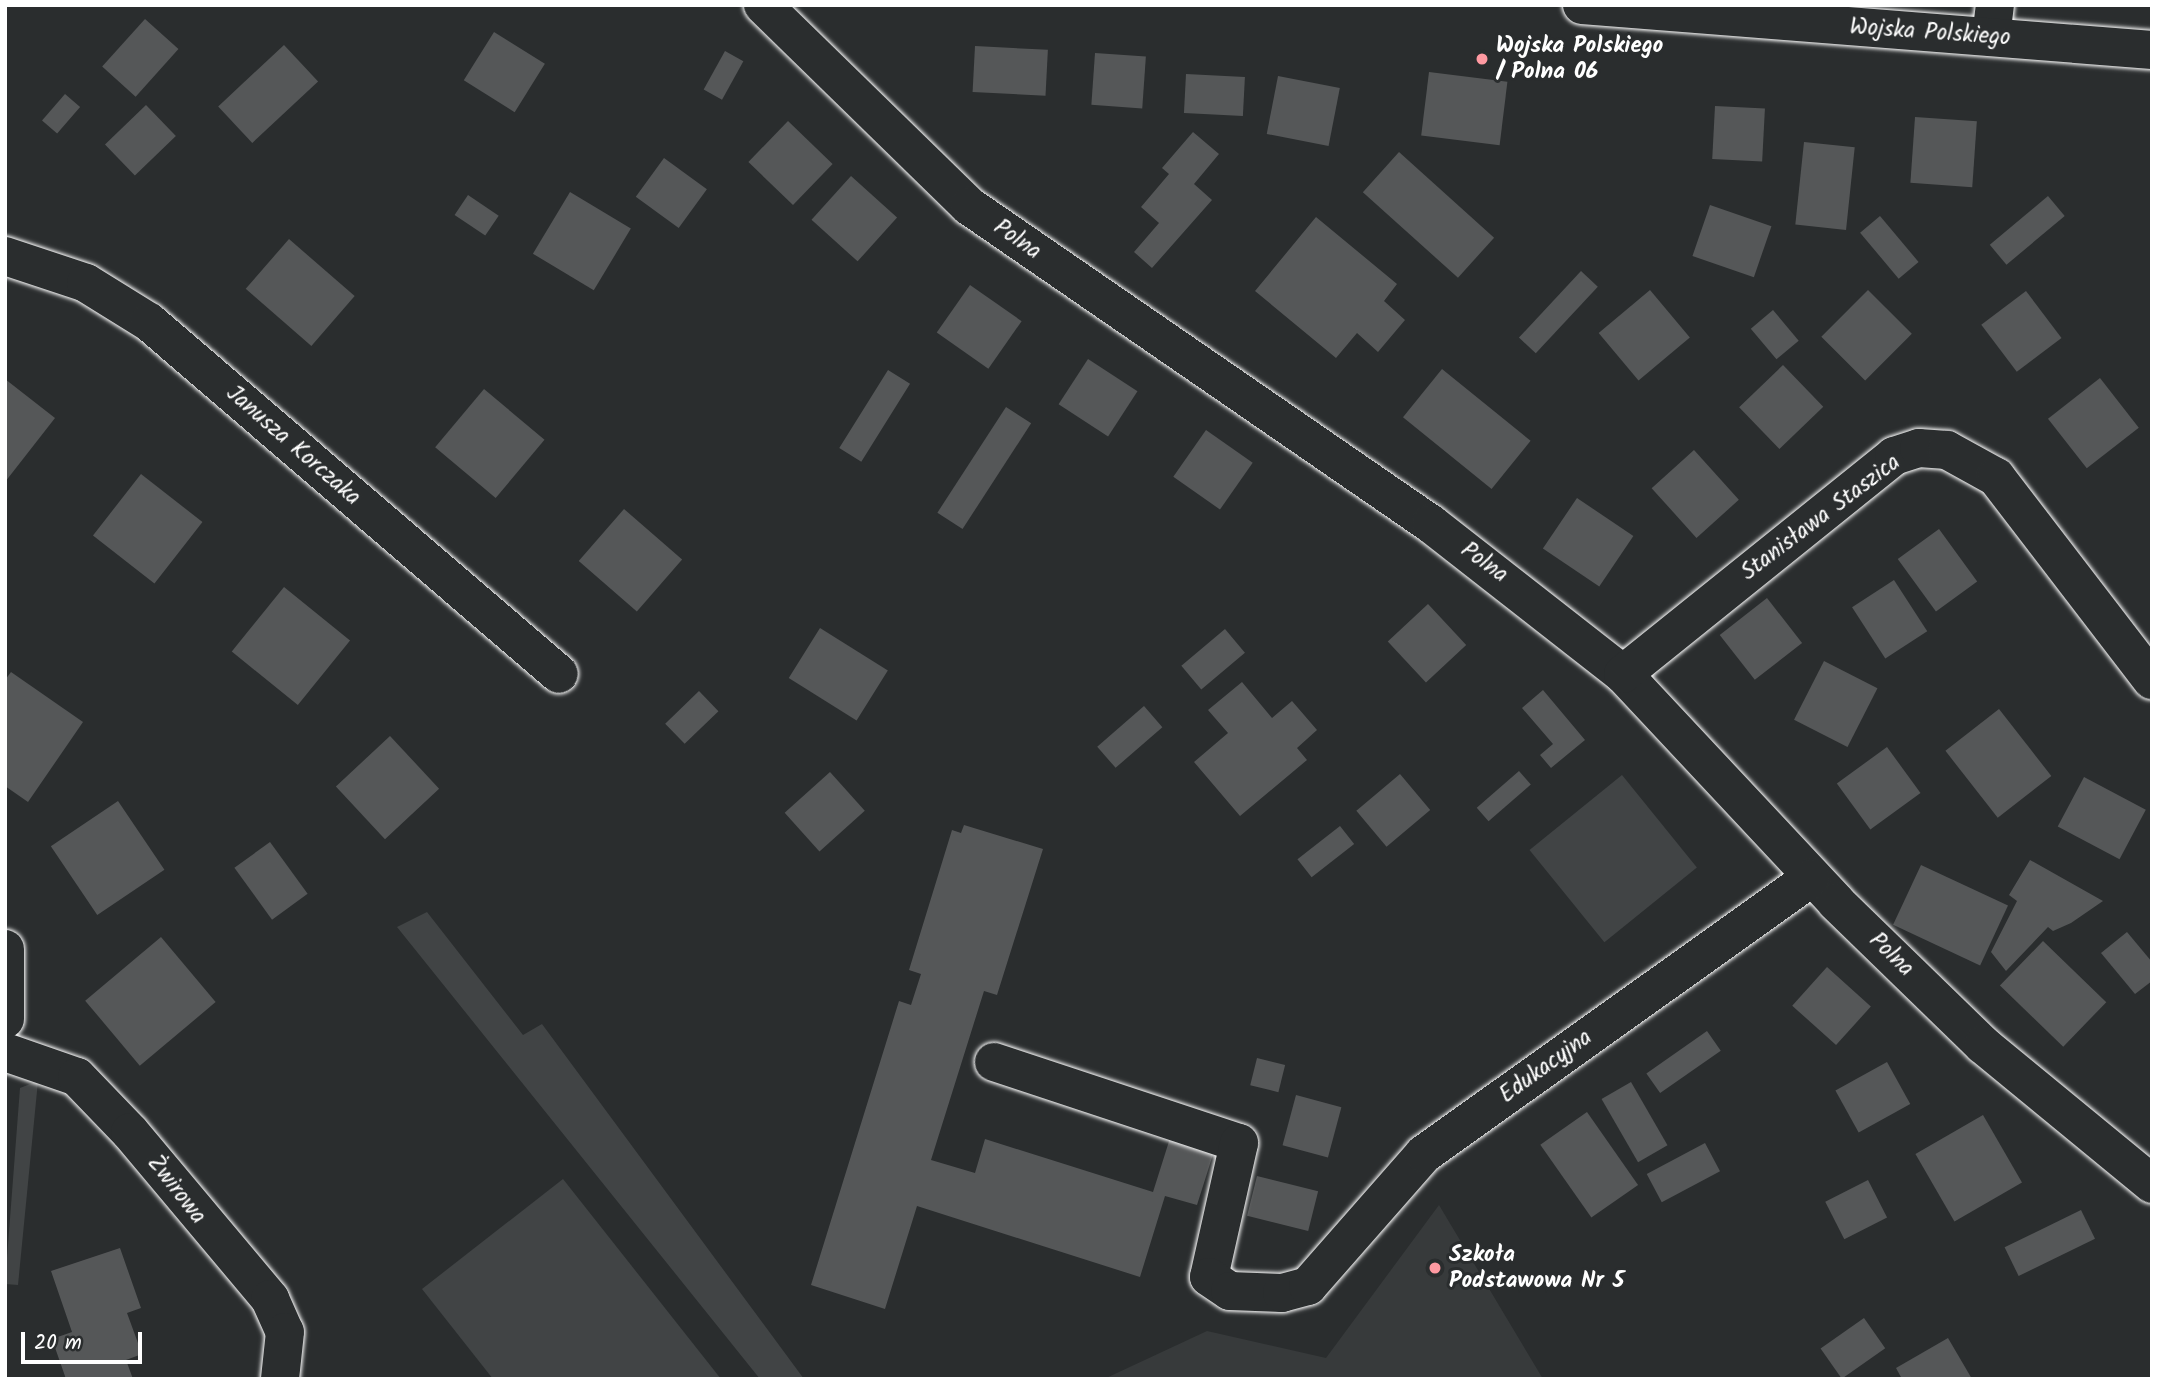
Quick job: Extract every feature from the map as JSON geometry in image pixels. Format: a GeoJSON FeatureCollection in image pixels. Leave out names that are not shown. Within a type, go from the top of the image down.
{"type":"FeatureCollection","features":[{"type":"Feature","properties":{"kind":"street","name":"Polna"},"geometry":{"type":"LineString","coordinates":[[763,5],[969,206],[1397,500],[1623,674],[1811,878],[1983,1045],[2152,1184]]}},
{"type":"Feature","properties":{"kind":"street","name":"Wojska Polskiego"},"geometry":{"type":"LineString","coordinates":[[1582,5],[1993,21],[2152,50]]}},
{"type":"Feature","properties":{"kind":"street","name":"Janusza Korczaka"},"geometry":{"type":"LineString","coordinates":[[5,256],[86,283],[149,322],[559,674]]}},
{"type":"Feature","properties":{"kind":"street","name":"Stanisława Staszica"},"geometry":{"type":"LineString","coordinates":[[1623,674],[1894,456],[1919,448],[1947,450],[1997,477],[2152,680]]}},
{"type":"Feature","properties":{"kind":"street","name":"Edukacyjna"},"geometry":{"type":"LineString","coordinates":[[994,1062],[1239,1143],[1209,1277],[1241,1293],[1308,1286],[1424,1154],[1811,878]]}},
{"type":"Feature","properties":{"kind":"street"},"geometry":{"type":"LineString","coordinates":[[5,949],[5,1019]]}},
{"type":"Feature","properties":{"kind":"street","name":"Żwirowa"},"geometry":{"type":"LineString","coordinates":[[5,1052],[77,1077],[130,1132],[270,1299],[285,1332],[280,1379]]}},
{"type":"Feature","properties":{"kind":"shaded area"},"geometry":{"type":"Polygon","coordinates":[[[1622,775],[1697,867],[1604,942],[1530,850],[1622,775]]]}},
{"type":"Feature","properties":{"kind":"shaded area"},"geometry":{"type":"Polygon","coordinates":[[[427,912],[523,1035],[542,1024],[804,1379],[760,1379],[397,927],[427,912]]]}},
{"type":"Feature","properties":{"kind":"shaded area"},"geometry":{"type":"Polygon","coordinates":[[[38,1081],[18,1285],[5,1284],[20,1088],[38,1081]]]}},
{"type":"Feature","properties":{"kind":"shaded area"},"geometry":{"type":"Polygon","coordinates":[[[563,1179],[721,1379],[493,1379],[422,1289],[563,1179]]]}},
{"type":"Feature","properties":{"kind":"shaded area","name":"Szkoła Podstawowa Nr 5"},"geometry":{"type":"Polygon","coordinates":[[[1439,1205],[1543,1379],[1104,1379],[1207,1331],[1326,1358],[1439,1205]]]}},
{"type":"Feature","properties":{"kind":"building"},"geometry":{"type":"Polygon","coordinates":[[[145,19],[178,49],[136,97],[102,67],[145,19]]]}},
{"type":"Feature","properties":{"kind":"building"},"geometry":{"type":"Polygon","coordinates":[[[494,32],[545,64],[515,112],[464,80],[494,32]]]}},
{"type":"Feature","properties":{"kind":"building"},"geometry":{"type":"Polygon","coordinates":[[[284,45],[318,82],[252,143],[218,106],[284,45]]]}},
{"type":"Feature","properties":{"kind":"building"},"geometry":{"type":"Polygon","coordinates":[[[975,46],[1048,50],[1045,96],[973,92],[975,46]]]}},
{"type":"Feature","properties":{"kind":"building"},"geometry":{"type":"Polygon","coordinates":[[[725,51],[743,61],[722,100],[704,89],[725,51]]]}},
{"type":"Feature","properties":{"kind":"building"},"geometry":{"type":"Polygon","coordinates":[[[1095,53],[1146,57],[1142,108],[1091,105],[1095,53]]]}},
{"type":"Feature","properties":{"kind":"building"},"geometry":{"type":"Polygon","coordinates":[[[1429,72],[1507,82],[1500,145],[1421,136],[1429,72]]]}},
{"type":"Feature","properties":{"kind":"building"},"geometry":{"type":"Polygon","coordinates":[[[1186,74],[1245,77],[1243,116],[1184,113],[1186,74]]]}},
{"type":"Feature","properties":{"kind":"building"},"geometry":{"type":"Polygon","coordinates":[[[1278,76],[1340,88],[1329,146],[1267,134],[1278,76]]]}},
{"type":"Feature","properties":{"kind":"building"},"geometry":{"type":"Polygon","coordinates":[[[65,94],[80,107],[57,134],[42,120],[65,94]]]}},
{"type":"Feature","properties":{"kind":"building"},"geometry":{"type":"Polygon","coordinates":[[[146,105],[176,136],[135,176],[105,145],[146,105]]]}},
{"type":"Feature","properties":{"kind":"building"},"geometry":{"type":"Polygon","coordinates":[[[1715,106],[1765,109],[1762,162],[1712,159],[1715,106]]]}},
{"type":"Feature","properties":{"kind":"building"},"geometry":{"type":"Polygon","coordinates":[[[1915,117],[1977,121],[1972,187],[1910,183],[1915,117]]]}},
{"type":"Feature","properties":{"kind":"building"},"geometry":{"type":"Polygon","coordinates":[[[788,121],[833,164],[793,205],[748,162],[788,121]]]}},
{"type":"Feature","properties":{"kind":"building"},"geometry":{"type":"Polygon","coordinates":[[[1193,132],[1219,154],[1194,184],[1212,200],[1152,268],[1134,252],[1159,223],[1141,207],[1169,174],[1162,168],[1193,132]]]}},
{"type":"Feature","properties":{"kind":"building"},"geometry":{"type":"Polygon","coordinates":[[[1804,142],[1855,147],[1846,230],[1795,225],[1804,142]]]}},
{"type":"Feature","properties":{"kind":"building"},"geometry":{"type":"Polygon","coordinates":[[[1399,152],[1494,238],[1458,278],[1363,192],[1399,152]]]}},
{"type":"Feature","properties":{"kind":"building"},"geometry":{"type":"Polygon","coordinates":[[[664,158],[707,189],[679,228],[636,197],[664,158]]]}},
{"type":"Feature","properties":{"kind":"building"},"geometry":{"type":"Polygon","coordinates":[[[851,176],[897,217],[858,261],[812,220],[851,176]]]}},
{"type":"Feature","properties":{"kind":"building"},"geometry":{"type":"Polygon","coordinates":[[[570,192],[631,229],[594,290],[533,254],[570,192]]]}},
{"type":"Feature","properties":{"kind":"building"},"geometry":{"type":"Polygon","coordinates":[[[468,195],[499,216],[485,236],[455,215],[468,195]]]}},
{"type":"Feature","properties":{"kind":"building"},"geometry":{"type":"Polygon","coordinates":[[[2048,196],[2065,216],[2006,265],[1990,245],[2048,196]]]}},
{"type":"Feature","properties":{"kind":"building"},"geometry":{"type":"Polygon","coordinates":[[[1710,205],[1771,226],[1754,277],[1692,256],[1710,205]]]}},
{"type":"Feature","properties":{"kind":"building"},"geometry":{"type":"Polygon","coordinates":[[[1880,216],[1919,262],[1899,279],[1860,233],[1880,216]]]}},
{"type":"Feature","properties":{"kind":"building"},"geometry":{"type":"Polygon","coordinates":[[[1316,217],[1397,284],[1384,301],[1405,320],[1378,352],[1357,333],[1336,358],[1255,291],[1316,217]]]}},
{"type":"Feature","properties":{"kind":"building"},"geometry":{"type":"Polygon","coordinates":[[[289,239],[355,296],[311,346],[246,289],[289,239]]]}},
{"type":"Feature","properties":{"kind":"building"},"geometry":{"type":"Polygon","coordinates":[[[1581,271],[1598,287],[1536,353],[1519,338],[1581,271]]]}},
{"type":"Feature","properties":{"kind":"building"},"geometry":{"type":"Polygon","coordinates":[[[970,285],[1022,321],[988,369],[937,333],[970,285]]]}},
{"type":"Feature","properties":{"kind":"building"},"geometry":{"type":"Polygon","coordinates":[[[1650,290],[1690,337],[1639,381],[1599,333],[1650,290]]]}},
{"type":"Feature","properties":{"kind":"building"},"geometry":{"type":"Polygon","coordinates":[[[1868,290],[1912,334],[1865,381],[1821,337],[1868,290]]]}},
{"type":"Feature","properties":{"kind":"building"},"geometry":{"type":"Polygon","coordinates":[[[2026,291],[2062,338],[2017,372],[1981,325],[2026,291]]]}},
{"type":"Feature","properties":{"kind":"building"},"geometry":{"type":"Polygon","coordinates":[[[1773,310],[1799,341],[1776,359],[1751,329],[1773,310]]]}},
{"type":"Feature","properties":{"kind":"building"},"geometry":{"type":"Polygon","coordinates":[[[1088,359],[1137,391],[1108,436],[1059,404],[1088,359]]]}},
{"type":"Feature","properties":{"kind":"building"},"geometry":{"type":"Polygon","coordinates":[[[1783,365],[1823,407],[1779,449],[1739,407],[1783,365]]]}},
{"type":"Feature","properties":{"kind":"building"},"geometry":{"type":"Polygon","coordinates":[[[1442,369],[1531,441],[1492,489],[1403,417],[1442,369]]]}},
{"type":"Feature","properties":{"kind":"building"},"geometry":{"type":"Polygon","coordinates":[[[888,370],[910,384],[861,462],[839,448],[888,370]]]}},
{"type":"Feature","properties":{"kind":"building"},"geometry":{"type":"Polygon","coordinates":[[[2100,378],[2139,428],[2087,468],[2048,419],[2100,378]]]}},
{"type":"Feature","properties":{"kind":"building"},"geometry":{"type":"Polygon","coordinates":[[[5,379],[55,418],[5,482],[5,379]]]}},
{"type":"Feature","properties":{"kind":"building"},"geometry":{"type":"Polygon","coordinates":[[[484,389],[545,440],[496,498],[435,447],[484,389]]]}},
{"type":"Feature","properties":{"kind":"building"},"geometry":{"type":"Polygon","coordinates":[[[1006,407],[1031,423],[963,529],[937,513],[1006,407]]]}},
{"type":"Feature","properties":{"kind":"building"},"geometry":{"type":"Polygon","coordinates":[[[1206,430],[1253,463],[1220,509],[1173,477],[1206,430]]]}},
{"type":"Feature","properties":{"kind":"building"},"geometry":{"type":"Polygon","coordinates":[[[1694,450],[1739,500],[1696,538],[1652,488],[1694,450]]]}},
{"type":"Feature","properties":{"kind":"building"},"geometry":{"type":"Polygon","coordinates":[[[141,474],[202,522],[154,583],[93,535],[141,474]]]}},
{"type":"Feature","properties":{"kind":"building"},"geometry":{"type":"Polygon","coordinates":[[[1577,498],[1633,536],[1599,587],[1543,549],[1577,498]]]}},
{"type":"Feature","properties":{"kind":"building"},"geometry":{"type":"Polygon","coordinates":[[[624,509],[682,560],[637,612],[579,561],[624,509]]]}},
{"type":"Feature","properties":{"kind":"building"},"geometry":{"type":"Polygon","coordinates":[[[1939,529],[1977,582],[1936,612],[1898,559],[1939,529]]]}},
{"type":"Feature","properties":{"kind":"building"},"geometry":{"type":"Polygon","coordinates":[[[1894,580],[1927,631],[1885,658],[1852,607],[1894,580]]]}},
{"type":"Feature","properties":{"kind":"building"},"geometry":{"type":"Polygon","coordinates":[[[284,587],[350,640],[298,705],[232,652],[284,587]]]}},
{"type":"Feature","properties":{"kind":"building"},"geometry":{"type":"Polygon","coordinates":[[[1767,598],[1802,643],[1755,680],[1720,635],[1767,598]]]}},
{"type":"Feature","properties":{"kind":"building"},"geometry":{"type":"Polygon","coordinates":[[[1428,604],[1466,645],[1426,682],[1388,642],[1428,604]]]}},
{"type":"Feature","properties":{"kind":"building"},"geometry":{"type":"Polygon","coordinates":[[[820,628],[888,670],[857,720],[789,678],[820,628]]]}},
{"type":"Feature","properties":{"kind":"building"},"geometry":{"type":"Polygon","coordinates":[[[1225,629],[1245,653],[1201,689],[1181,666],[1225,629]]]}},
{"type":"Feature","properties":{"kind":"building"},"geometry":{"type":"Polygon","coordinates":[[[1824,661],[1877,688],[1847,747],[1794,720],[1824,661]]]}},
{"type":"Feature","properties":{"kind":"building"},"geometry":{"type":"Polygon","coordinates":[[[11,672],[83,722],[28,802],[5,786],[5,680],[11,672]]]}},
{"type":"Feature","properties":{"kind":"building"},"geometry":{"type":"Polygon","coordinates":[[[1242,682],[1272,718],[1292,701],[1317,730],[1297,748],[1307,760],[1240,816],[1194,762],[1228,733],[1208,710],[1242,682]]]}},
{"type":"Feature","properties":{"kind":"building"},"geometry":{"type":"Polygon","coordinates":[[[1543,690],[1585,740],[1551,768],[1540,755],[1553,744],[1522,708],[1543,690]]]}},
{"type":"Feature","properties":{"kind":"building"},"geometry":{"type":"Polygon","coordinates":[[[699,691],[718,711],[685,744],[665,724],[699,691]]]}},
{"type":"Feature","properties":{"kind":"building"},"geometry":{"type":"Polygon","coordinates":[[[1144,706],[1162,727],[1116,768],[1097,747],[1144,706]]]}},
{"type":"Feature","properties":{"kind":"building"},"geometry":{"type":"Polygon","coordinates":[[[1999,709],[2051,776],[1998,818],[1945,751],[1999,709]]]}},
{"type":"Feature","properties":{"kind":"building"},"geometry":{"type":"Polygon","coordinates":[[[390,736],[439,789],[385,839],[336,786],[390,736]]]}},
{"type":"Feature","properties":{"kind":"building"},"geometry":{"type":"Polygon","coordinates":[[[1887,747],[1921,793],[1870,830],[1837,783],[1887,747]]]}},
{"type":"Feature","properties":{"kind":"building"},"geometry":{"type":"Polygon","coordinates":[[[1519,771],[1531,785],[1489,821],[1477,808],[1519,771]]]}},
{"type":"Feature","properties":{"kind":"building"},"geometry":{"type":"Polygon","coordinates":[[[830,772],[865,811],[819,851],[785,813],[830,772]]]}},
{"type":"Feature","properties":{"kind":"building"},"geometry":{"type":"Polygon","coordinates":[[[1400,774],[1430,810],[1387,847],[1356,811],[1400,774]]]}},
{"type":"Feature","properties":{"kind":"building"},"geometry":{"type":"Polygon","coordinates":[[[2084,777],[2146,810],[2120,859],[2058,826],[2084,777]]]}},
{"type":"Feature","properties":{"kind":"building"},"geometry":{"type":"Polygon","coordinates":[[[118,801],[164,870],[97,915],[51,846],[118,801]]]}},
{"type":"Feature","properties":{"kind":"building"},"geometry":{"type":"Polygon","coordinates":[[[964,825],[1043,849],[997,995],[984,991],[931,1160],[975,1173],[985,1139],[1153,1192],[1171,1135],[1215,1148],[1197,1205],[1165,1196],[1140,1277],[917,1206],[885,1309],[811,1285],[899,1001],[911,1005],[921,974],[909,970],[952,830],[961,833],[964,825]]]}},
{"type":"Feature","properties":{"kind":"building"},"geometry":{"type":"Polygon","coordinates":[[[1340,826],[1354,844],[1312,877],[1297,859],[1340,826]]]}},
{"type":"Feature","properties":{"kind":"building"},"geometry":{"type":"Polygon","coordinates":[[[270,842],[308,894],[272,920],[234,868],[270,842]]]}},
{"type":"Feature","properties":{"kind":"building"},"geometry":{"type":"Polygon","coordinates":[[[2030,860],[2103,901],[2071,923],[2053,931],[2048,927],[2006,971],[1991,952],[2017,901],[2009,895],[2030,860]]]}},
{"type":"Feature","properties":{"kind":"building"},"geometry":{"type":"Polygon","coordinates":[[[1921,865],[2008,906],[1980,965],[1893,925],[1921,865]]]}},
{"type":"Feature","properties":{"kind":"building"},"geometry":{"type":"Polygon","coordinates":[[[2127,932],[2152,962],[2152,981],[2135,994],[2101,953],[2127,932]]]}},
{"type":"Feature","properties":{"kind":"building"},"geometry":{"type":"Polygon","coordinates":[[[161,937],[216,1002],[140,1066],[85,1001],[161,937]]]}},
{"type":"Feature","properties":{"kind":"building"},"geometry":{"type":"Polygon","coordinates":[[[2043,941],[2106,1002],[2063,1047],[2000,986],[2043,941]]]}},
{"type":"Feature","properties":{"kind":"building"},"geometry":{"type":"Polygon","coordinates":[[[1827,967],[1871,1006],[1836,1045],[1792,1006],[1827,967]]]}},
{"type":"Feature","properties":{"kind":"building"},"geometry":{"type":"Polygon","coordinates":[[[1707,1031],[1721,1051],[1660,1093],[1646,1073],[1707,1031]]]}},
{"type":"Feature","properties":{"kind":"building"},"geometry":{"type":"Polygon","coordinates":[[[1257,1058],[1285,1065],[1278,1092],[1250,1085],[1257,1058]]]}},
{"type":"Feature","properties":{"kind":"building"},"geometry":{"type":"Polygon","coordinates":[[[1887,1062],[1910,1104],[1859,1133],[1835,1091],[1887,1062]]]}},
{"type":"Feature","properties":{"kind":"building"},"geometry":{"type":"Polygon","coordinates":[[[1631,1082],[1668,1145],[1638,1162],[1602,1099],[1631,1082]]]}},
{"type":"Feature","properties":{"kind":"building"},"geometry":{"type":"Polygon","coordinates":[[[1296,1095],[1341,1107],[1328,1157],[1283,1145],[1296,1095]]]}},
{"type":"Feature","properties":{"kind":"building"},"geometry":{"type":"Polygon","coordinates":[[[1587,1112],[1638,1185],[1591,1218],[1540,1145],[1587,1112]]]}},
{"type":"Feature","properties":{"kind":"building"},"geometry":{"type":"Polygon","coordinates":[[[1983,1115],[2022,1183],[1954,1222],[1915,1154],[1983,1115]]]}},
{"type":"Feature","properties":{"kind":"building"},"geometry":{"type":"Polygon","coordinates":[[[1705,1143],[1720,1171],[1662,1202],[1647,1174],[1705,1143]]]}},
{"type":"Feature","properties":{"kind":"building"},"geometry":{"type":"Polygon","coordinates":[[[1257,1176],[1318,1191],[1308,1231],[1247,1216],[1257,1176]]]}},
{"type":"Feature","properties":{"kind":"building"},"geometry":{"type":"Polygon","coordinates":[[[1868,1180],[1887,1217],[1844,1239],[1825,1202],[1868,1180]]]}},
{"type":"Feature","properties":{"kind":"building"},"geometry":{"type":"Polygon","coordinates":[[[2081,1210],[2095,1239],[2019,1276],[2005,1247],[2081,1210]]]}},
{"type":"Feature","properties":{"kind":"building"},"geometry":{"type":"Polygon","coordinates":[[[120,1248],[141,1308],[127,1313],[142,1354],[126,1360],[133,1379],[66,1379],[52,1339],[72,1332],[51,1271],[120,1248]]]}},
{"type":"Feature","properties":{"kind":"building"},"geometry":{"type":"Polygon","coordinates":[[[1864,1318],[1885,1348],[1842,1379],[1821,1348],[1864,1318]]]}},
{"type":"Feature","properties":{"kind":"building"},"geometry":{"type":"Polygon","coordinates":[[[1948,1338],[1972,1379],[1902,1379],[1896,1368],[1948,1338]]]}},
{"type":"Feature","properties":{"kind":"place","name":"Wojska Polskiego / Polna 06"},"geometry":{"type":"Point","coordinates":[1482,59]}},
{"type":"Feature","properties":{"kind":"place","name":"Szkoła Podstawowa Nr 5"},"geometry":{"type":"Point","coordinates":[1435,1268]}}]}
